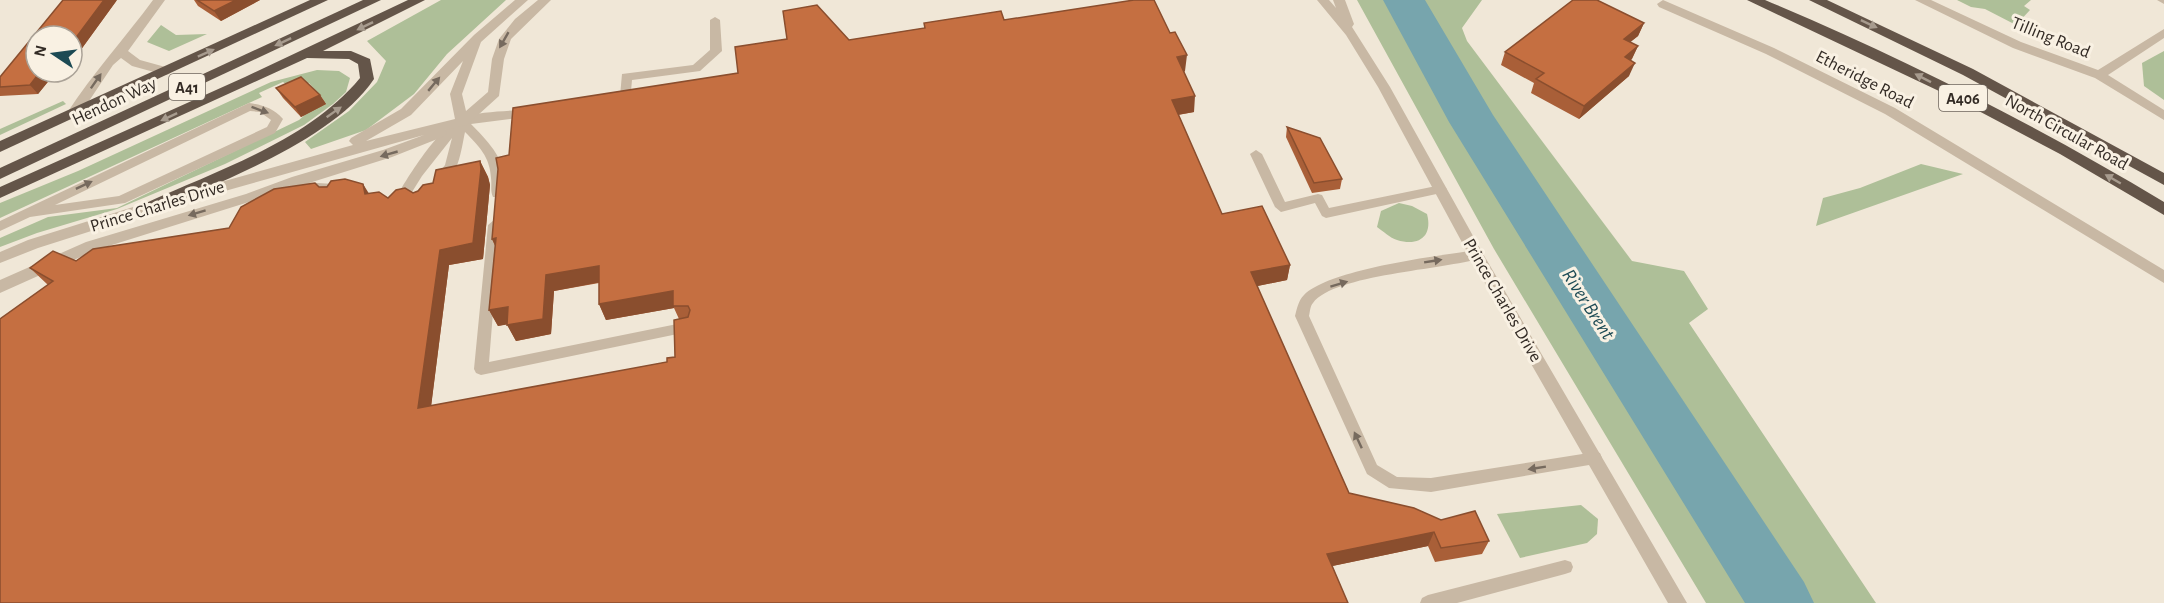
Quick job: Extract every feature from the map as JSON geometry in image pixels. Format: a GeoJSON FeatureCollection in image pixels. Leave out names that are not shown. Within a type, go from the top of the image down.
{"type":"FeatureCollection","features":[{"type":"Feature","properties":{"kind":"highway"},"geometry":{"type":"LineString","coordinates":[[245,35],[304,0]]}},
{"type":"Feature","properties":{"kind":"highway","name":"Hendon Way"},"geometry":{"type":"LineString","coordinates":[[0,147],[321,0]]}},
{"type":"Feature","properties":{"kind":"highway","name":"Hendon Way"},"geometry":{"type":"LineString","coordinates":[[0,174],[374,0]]}},
{"type":"Feature","properties":{"kind":"highway"},"geometry":{"type":"LineString","coordinates":[[0,193],[304,56],[418,0]]}},
{"type":"Feature","properties":{"kind":"highway","name":"North Circular Road"},"geometry":{"type":"LineString","coordinates":[[1755,0],[1946,89],[2076,158],[2164,209]]}},
{"type":"Feature","properties":{"kind":"highway","name":"North Circular Road"},"geometry":{"type":"LineString","coordinates":[[1816,0],[1968,72],[2164,180]]}},
{"type":"Feature","properties":{"kind":"highway"},"geometry":{"type":"LineString","coordinates":[[152,207],[295,140],[348,102],[368,79],[365,62],[351,55],[304,56]]}},
{"type":"Feature","properties":{"kind":"street"},"geometry":{"type":"LineString","coordinates":[[74,112],[109,62],[121,52],[159,0]]}},
{"type":"Feature","properties":{"kind":"street","name":"Prince Charles Drive"},"geometry":{"type":"LineString","coordinates":[[315,159],[366,137],[406,112],[478,38],[522,0]]}},
{"type":"Feature","properties":{"kind":"street"},"geometry":{"type":"LineString","coordinates":[[0,287],[89,247],[253,197],[296,181],[406,149],[462,122],[494,93],[498,52],[502,41],[546,0]]}},
{"type":"Feature","properties":{"kind":"street","name":"Prince Charles Drive"},"geometry":{"type":"LineString","coordinates":[[1323,0],[1351,33],[1441,189],[1476,255],[1678,603]]}},
{"type":"Feature","properties":{"kind":"street"},"geometry":{"type":"LineString","coordinates":[[1340,0],[1351,33]]}},
{"type":"Feature","properties":{"kind":"street","name":"Tilling Road"},"geometry":{"type":"LineString","coordinates":[[1921,0],[2017,45],[2099,75],[2164,116]]}},
{"type":"Feature","properties":{"kind":"street","name":"Etheridge Road"},"geometry":{"type":"LineString","coordinates":[[1664,4],[1770,51],[1890,111],[2019,186],[2164,277]]}},
{"type":"Feature","properties":{"kind":"street"},"geometry":{"type":"LineString","coordinates":[[2099,75],[2164,33]]}},
{"type":"Feature","properties":{"kind":"street"},"geometry":{"type":"LineString","coordinates":[[462,122],[456,94],[478,38]]}},
{"type":"Feature","properties":{"kind":"street"},"geometry":{"type":"LineString","coordinates":[[121,52],[140,65],[165,71]]}},
{"type":"Feature","properties":{"kind":"street","name":"Prince Charles Drive"},"geometry":{"type":"LineString","coordinates":[[0,258],[33,244],[315,159],[406,134],[462,122]]}},
{"type":"Feature","properties":{"kind":"lane"},"geometry":{"type":"LineString","coordinates":[[603,102],[626,99],[626,77],[696,68],[716,51],[715,20]]}},
{"type":"Feature","properties":{"kind":"lane"},"geometry":{"type":"LineString","coordinates":[[0,226],[32,213],[58,197],[249,107],[263,109],[277,119],[271,130],[121,200],[32,213]]}},
{"type":"Feature","properties":{"kind":"lane"},"geometry":{"type":"LineString","coordinates":[[397,207],[407,187],[424,163],[462,122],[544,111]]}},
{"type":"Feature","properties":{"kind":"lane"},"geometry":{"type":"LineString","coordinates":[[433,189],[451,166],[462,122]]}},
{"type":"Feature","properties":{"kind":"lane"},"geometry":{"type":"LineString","coordinates":[[462,122],[492,153],[497,162],[498,185],[481,369],[687,327]]}},
{"type":"Feature","properties":{"kind":"lane"},"geometry":{"type":"LineString","coordinates":[[1256,154],[1281,207],[1318,198],[1326,213],[1441,189]]}},
{"type":"Feature","properties":{"kind":"lane"},"geometry":{"type":"LineString","coordinates":[[253,197],[304,186],[330,188],[334,198]]}},
{"type":"Feature","properties":{"kind":"lane"},"geometry":{"type":"LineString","coordinates":[[1476,255],[1390,268],[1320,289],[1307,299],[1302,316],[1372,469],[1394,483],[1431,485],[1595,458]]}},
{"type":"Feature","properties":{"kind":"lane"},"geometry":{"type":"LineString","coordinates":[[1428,603],[1565,567]]}},
{"type":"Feature","properties":{"kind":"green space"},"geometry":{"type":"Polygon","coordinates":[[[441,0],[506,0],[447,54],[414,94],[366,130],[311,149],[305,142],[349,111],[377,82],[386,61],[367,41],[441,0]]]}},
{"type":"Feature","properties":{"kind":"green space"},"geometry":{"type":"Polygon","coordinates":[[[1357,0],[1395,0],[1488,167],[1573,304],[1768,603],[1706,603],[1494,249],[1357,0]]]}},
{"type":"Feature","properties":{"kind":"green space"},"geometry":{"type":"Polygon","coordinates":[[[1414,0],[1482,0],[1462,28],[1467,41],[1632,261],[1684,271],[1708,309],[1689,323],[1876,603],[1801,603],[1484,120],[1414,0]]]}},
{"type":"Feature","properties":{"kind":"green space"},"geometry":{"type":"Polygon","coordinates":[[[1957,0],[2031,0],[2024,6],[2030,10],[2016,25],[1985,9],[1971,7],[1957,0]]]}},
{"type":"Feature","properties":{"kind":"green space"},"geometry":{"type":"Polygon","coordinates":[[[161,25],[176,35],[207,34],[169,51],[147,42],[161,25]]]}},
{"type":"Feature","properties":{"kind":"green space"},"geometry":{"type":"Polygon","coordinates":[[[2164,51],[2164,100],[2144,86],[2142,63],[2164,51]]]}},
{"type":"Feature","properties":{"kind":"green space"},"geometry":{"type":"Polygon","coordinates":[[[317,70],[339,71],[350,78],[346,92],[304,125],[225,164],[117,209],[37,233],[0,247],[0,238],[48,217],[117,208],[299,120],[323,99],[309,83],[294,90],[283,82],[259,93],[262,97],[0,218],[0,203],[78,171],[271,82],[317,70]]]}},
{"type":"Feature","properties":{"kind":"green space"},"geometry":{"type":"Polygon","coordinates":[[[63,101],[66,104],[0,135],[0,129],[63,101]]]}},
{"type":"Feature","properties":{"kind":"green space"},"geometry":{"type":"Polygon","coordinates":[[[1921,164],[1963,174],[1816,226],[1823,198],[1860,188],[1921,164]]]}},
{"type":"Feature","properties":{"kind":"green space"},"geometry":{"type":"Polygon","coordinates":[[[1399,203],[1412,206],[1427,214],[1426,234],[1418,241],[1397,240],[1377,227],[1381,211],[1399,203]]]}},
{"type":"Feature","properties":{"kind":"green space"},"geometry":{"type":"Polygon","coordinates":[[[1581,505],[1598,519],[1597,534],[1587,543],[1520,558],[1497,514],[1581,505]]]}},
{"type":"Feature","properties":{"kind":"building"},"geometry":{"type":"Polygon","coordinates":[[[63,0],[104,0],[84,27],[84,24],[43,24],[63,0]]]}},
{"type":"Feature","properties":{"kind":"building"},"geometry":{"type":"Polygon","coordinates":[[[197,0],[236,0],[214,11],[197,0]]]}},
{"type":"Feature","properties":{"kind":"building"},"geometry":{"type":"Polygon","coordinates":[[[1134,0],[1154,0],[1170,33],[1175,32],[1187,55],[1177,57],[1195,96],[1172,100],[1222,214],[1262,206],[1290,265],[1251,272],[1349,493],[1414,508],[1441,520],[1475,511],[1489,541],[1441,548],[1434,532],[1327,554],[1348,603],[0,603],[0,319],[53,281],[30,268],[53,251],[76,261],[93,249],[229,228],[241,207],[274,189],[315,183],[319,187],[327,187],[331,181],[345,179],[363,184],[365,194],[379,192],[388,198],[396,190],[405,188],[413,193],[423,185],[433,183],[436,170],[480,161],[473,243],[440,250],[418,408],[667,362],[667,358],[675,357],[674,320],[688,317],[690,310],[688,306],[673,306],[673,291],[599,304],[599,266],[546,275],[543,319],[507,325],[508,307],[489,310],[496,238],[492,239],[498,169],[496,158],[509,155],[513,108],[738,73],[735,47],[787,39],[783,11],[817,5],[849,40],[925,28],[924,23],[1001,11],[1004,20],[1134,0]]]}},
{"type":"Feature","properties":{"kind":"building"},"geometry":{"type":"Polygon","coordinates":[[[1573,0],[1597,0],[1644,23],[1624,39],[1638,46],[1625,57],[1635,63],[1584,106],[1536,79],[1544,73],[1505,52],[1573,0]]]}},
{"type":"Feature","properties":{"kind":"building"},"geometry":{"type":"Polygon","coordinates":[[[24,48],[24,84],[30,85],[0,87],[0,77],[24,48]]]}},
{"type":"Feature","properties":{"kind":"building"},"geometry":{"type":"Polygon","coordinates":[[[301,77],[320,95],[295,107],[276,88],[301,77]]]}},
{"type":"Feature","properties":{"kind":"building"},"geometry":{"type":"Polygon","coordinates":[[[1287,127],[1320,138],[1342,179],[1314,183],[1287,127]]]}},
{"type":"Feature","properties":{"kind":"waterway","name":"River Brent"},"geometry":{"type":"LineString","coordinates":[[1404,0],[1473,122],[1781,603]]}}]}
